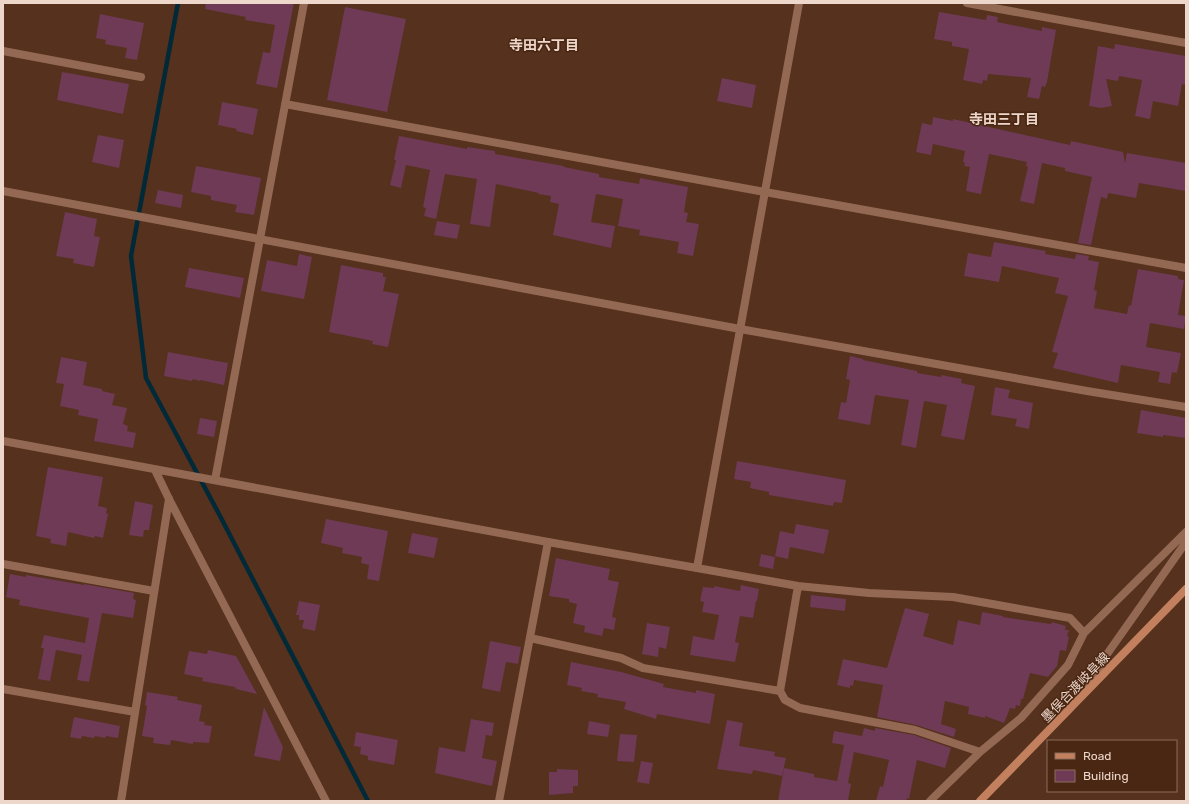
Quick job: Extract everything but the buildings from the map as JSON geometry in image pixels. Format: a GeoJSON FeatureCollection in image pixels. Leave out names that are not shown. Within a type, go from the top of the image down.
{"type":"FeatureCollection","features":[{"type":"Feature","properties":{"kind":"main road","name":"墨俣合渡岐阜線"},"geometry":{"type":"LineString","coordinates":[[980,801],[1186,589]]}},
{"type":"Feature","properties":{"kind":"street"},"geometry":{"type":"LineString","coordinates":[[214,480],[304,3]]}},
{"type":"Feature","properties":{"kind":"street"},"geometry":{"type":"LineString","coordinates":[[697,568],[799,3]]}},
{"type":"Feature","properties":{"kind":"street"},"geometry":{"type":"LineString","coordinates":[[967,3],[1186,43]]}},
{"type":"Feature","properties":{"kind":"street"},"geometry":{"type":"LineString","coordinates":[[3,51],[141,77]]}},
{"type":"Feature","properties":{"kind":"street"},"geometry":{"type":"LineString","coordinates":[[285,104],[1186,268]]}},
{"type":"Feature","properties":{"kind":"street"},"geometry":{"type":"LineString","coordinates":[[3,191],[740,329],[1087,391],[1186,407]]}},
{"type":"Feature","properties":{"kind":"street"},"geometry":{"type":"LineString","coordinates":[[3,441],[548,542],[798,586],[869,593],[953,597],[1070,618],[1084,633]]}},
{"type":"Feature","properties":{"kind":"street"},"geometry":{"type":"LineString","coordinates":[[156,470],[169,499],[326,801]]}},
{"type":"Feature","properties":{"kind":"street"},"geometry":{"type":"LineString","coordinates":[[121,801],[169,499]]}},
{"type":"Feature","properties":{"kind":"street"},"geometry":{"type":"LineString","coordinates":[[930,801],[980,752],[1021,718],[1068,665],[1084,633],[1186,532]]}},
{"type":"Feature","properties":{"kind":"street"},"geometry":{"type":"LineString","coordinates":[[499,801],[548,542]]}},
{"type":"Feature","properties":{"kind":"street"},"geometry":{"type":"LineString","coordinates":[[1085,694],[1105,657],[1186,542]]}},
{"type":"Feature","properties":{"kind":"street"},"geometry":{"type":"LineString","coordinates":[[3,564],[154,591]]}},
{"type":"Feature","properties":{"kind":"street"},"geometry":{"type":"LineString","coordinates":[[798,586],[780,691],[785,700],[800,708],[915,730],[980,752]]}},
{"type":"Feature","properties":{"kind":"street"},"geometry":{"type":"LineString","coordinates":[[530,638],[621,658],[643,668],[780,691]]}},
{"type":"Feature","properties":{"kind":"street"},"geometry":{"type":"LineString","coordinates":[[3,690],[135,712]]}},
{"type":"Feature","properties":{"kind":"waterway"},"geometry":{"type":"LineString","coordinates":[[178,3],[131,256],[146,378],[219,514],[368,801]]}},
{"type":"Feature","properties":{"kind":"district","name":"寺田六丁目"},"geometry":{"type":"Point","coordinates":[544,45]}},
{"type":"Feature","properties":{"kind":"district","name":"寺田三丁目"},"geometry":{"type":"Point","coordinates":[1004,119]}}]}
